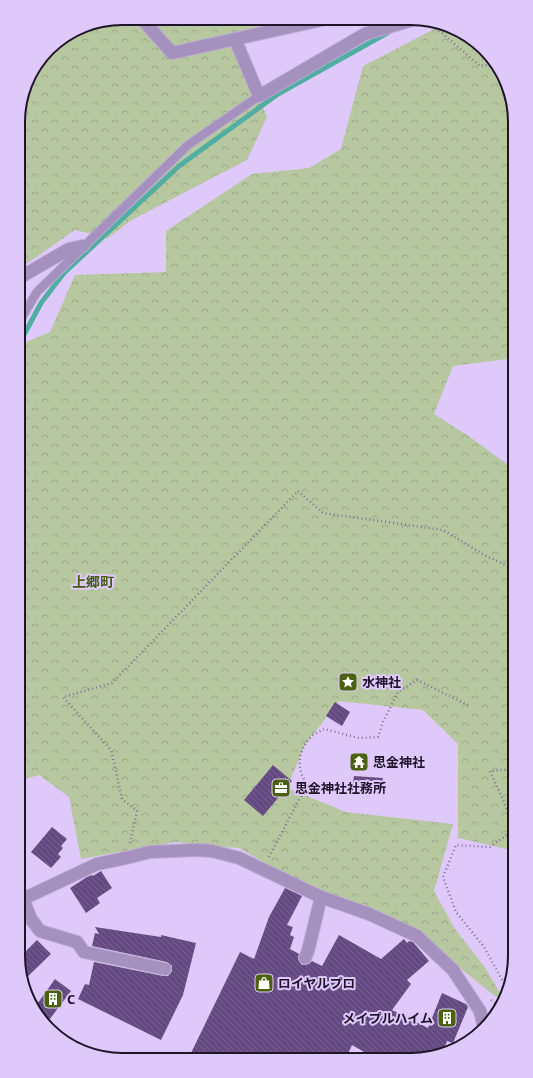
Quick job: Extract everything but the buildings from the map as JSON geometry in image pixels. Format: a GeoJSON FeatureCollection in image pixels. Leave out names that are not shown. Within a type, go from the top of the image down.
{"type":"FeatureCollection","features":[{"type":"Feature","properties":{"kind":"street"},"geometry":{"type":"LineString","coordinates":[[147,25],[172,53],[299,25]]}},
{"type":"Feature","properties":{"kind":"street"},"geometry":{"type":"LineString","coordinates":[[235,39],[259,96],[365,34],[394,25]]}},
{"type":"Feature","properties":{"kind":"street"},"geometry":{"type":"LineString","coordinates":[[25,275],[69,250],[83,246]]}},
{"type":"Feature","properties":{"kind":"street"},"geometry":{"type":"LineString","coordinates":[[25,897],[97,864],[150,852],[197,850],[212,851],[239,858],[321,896],[369,914],[417,936],[453,970],[480,1011],[483,1022]]}},
{"type":"Feature","properties":{"kind":"street"},"geometry":{"type":"LineString","coordinates":[[305,958],[321,896]]}},
{"type":"Feature","properties":{"kind":"street"},"geometry":{"type":"LineString","coordinates":[[25,908],[40,931],[77,942],[84,952],[165,969]]}},
{"type":"Feature","properties":{"kind":"lane"},"geometry":{"type":"LineString","coordinates":[[25,312],[37,292],[188,146],[259,96]]}},
{"type":"Feature","properties":{"kind":"path"},"geometry":{"type":"LineString","coordinates":[[436,28],[480,66],[489,65]]}},
{"type":"Feature","properties":{"kind":"path"},"geometry":{"type":"LineString","coordinates":[[126,858],[137,811],[122,799],[111,750],[62,697],[112,683],[298,491],[323,513],[443,530],[486,556],[508,566]]}},
{"type":"Feature","properties":{"kind":"path"},"geometry":{"type":"LineString","coordinates":[[263,868],[308,784],[302,777],[300,760],[301,751],[311,737],[324,729],[359,738],[378,737],[383,722],[398,692],[417,680],[470,706]]}},
{"type":"Feature","properties":{"kind":"path"},"geometry":{"type":"LineString","coordinates":[[508,770],[490,771],[508,812]]}},
{"type":"Feature","properties":{"kind":"path"},"geometry":{"type":"LineString","coordinates":[[504,983],[484,947],[456,912],[443,877],[456,845],[490,847],[508,833]]}},
{"type":"Feature","properties":{"kind":"green space"},"geometry":{"type":"Polygon","coordinates":[[[299,25],[235,39],[267,117],[247,160],[130,221],[108,238],[75,230],[25,265],[25,115],[28,97],[38,73],[58,49],[79,35],[97,28],[109,26],[299,25]]]}},
{"type":"Feature","properties":{"kind":"green space"},"geometry":{"type":"Polygon","coordinates":[[[435,28],[442,30],[465,41],[484,58],[498,79],[506,103],[508,115],[508,359],[453,366],[434,414],[470,437],[508,465],[508,849],[458,838],[458,744],[423,710],[339,701],[305,745],[287,788],[346,812],[453,824],[434,891],[455,929],[484,966],[500,993],[498,999],[450,960],[288,876],[239,848],[176,842],[81,859],[69,797],[39,775],[25,779],[25,342],[50,332],[75,275],[166,272],[166,231],[252,174],[309,168],[341,149],[363,66],[435,28]]]}},
{"type":"Feature","properties":{"kind":"waterway"},"geometry":{"type":"LineString","coordinates":[[25,333],[41,303],[64,273],[179,166],[278,94],[389,32]]}},
{"type":"Feature","properties":{"kind":"place","name":"水神社"},"geometry":{"type":"Point","coordinates":[348,682]}},
{"type":"Feature","properties":{"kind":"place","name":"思金神社"},"geometry":{"type":"Point","coordinates":[359,762]}},
{"type":"Feature","properties":{"kind":"place","name":"思金神社社務所"},"geometry":{"type":"Point","coordinates":[281,788]}},
{"type":"Feature","properties":{"kind":"place","name":"ロイヤルプロ"},"geometry":{"type":"Point","coordinates":[264,983]}},
{"type":"Feature","properties":{"kind":"place","name":"C"},"geometry":{"type":"Point","coordinates":[53,999]}},
{"type":"Feature","properties":{"kind":"place","name":"メイプルハイム"},"geometry":{"type":"Point","coordinates":[447,1018]}},
{"type":"Feature","properties":{"kind":"district","name":"上郷町"},"geometry":{"type":"Point","coordinates":[93,582]}}]}
